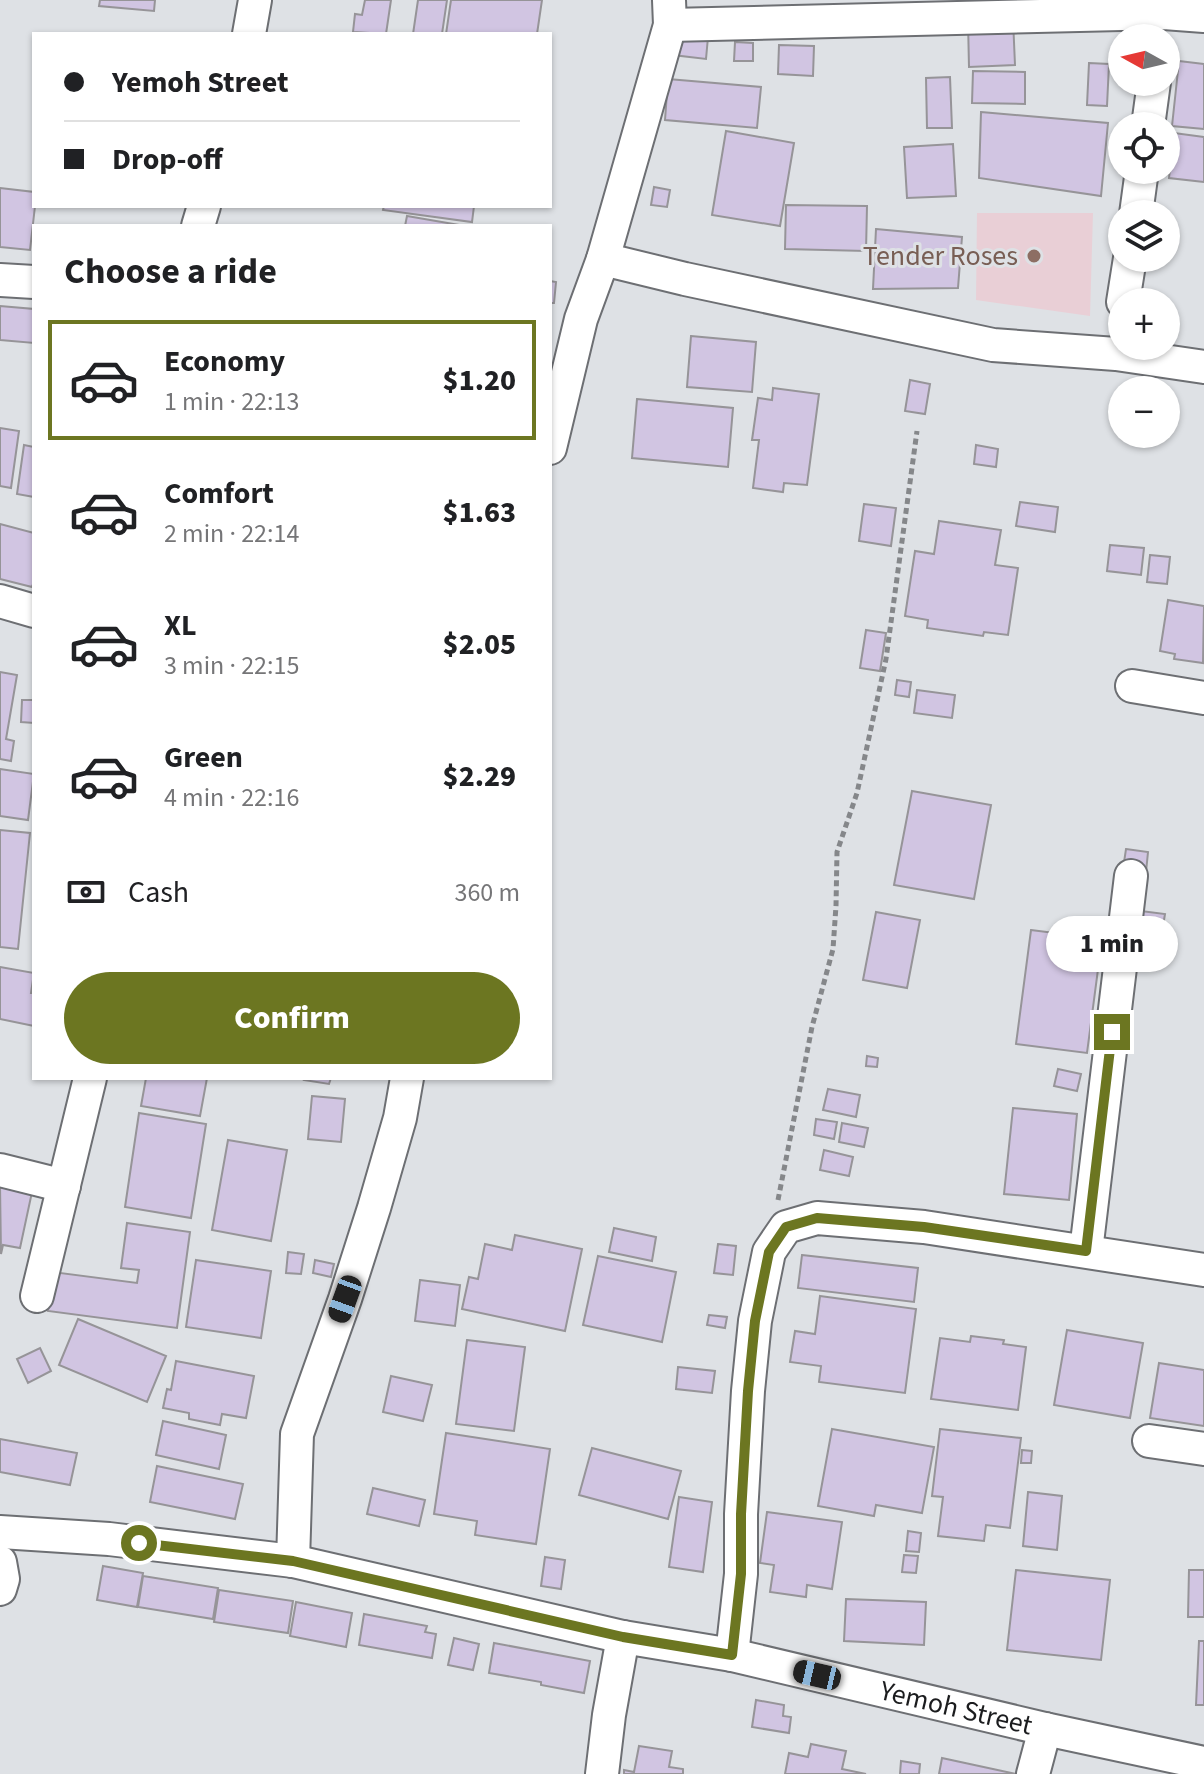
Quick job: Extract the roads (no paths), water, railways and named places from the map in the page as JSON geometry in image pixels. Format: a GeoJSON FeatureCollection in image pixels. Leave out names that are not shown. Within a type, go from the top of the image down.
{"type":"FeatureCollection","features":[{"type":"Feature","properties":{"kind":"street"},"geometry":{"type":"LineString","coordinates":[[249,32],[255,0]]}},
{"type":"Feature","properties":{"kind":"street"},"geometry":{"type":"LineString","coordinates":[[552,440],[581,319],[603,259],[670,12],[1204,16]]}},
{"type":"Feature","properties":{"kind":"street"},"geometry":{"type":"LineString","coordinates":[[603,259],[993,345],[1108,353]]}},
{"type":"Feature","properties":{"kind":"street"},"geometry":{"type":"LineString","coordinates":[[0,280],[32,282]]}},
{"type":"Feature","properties":{"kind":"street"},"geometry":{"type":"LineString","coordinates":[[1157,360],[1204,367]]}},
{"type":"Feature","properties":{"kind":"street"},"geometry":{"type":"LineString","coordinates":[[0,601],[32,610]]}},
{"type":"Feature","properties":{"kind":"street"},"geometry":{"type":"LineString","coordinates":[[1132,686],[1204,698]]}},
{"type":"Feature","properties":{"kind":"street"},"geometry":{"type":"LineString","coordinates":[[1086,1251],[1131,876]]}},
{"type":"Feature","properties":{"kind":"street"},"geometry":{"type":"LineString","coordinates":[[37,1296],[90,1080]]}},
{"type":"Feature","properties":{"kind":"street"},"geometry":{"type":"LineString","coordinates":[[293,1561],[297,1434],[374,1208],[400,1118],[407,1080]]}},
{"type":"Feature","properties":{"kind":"street"},"geometry":{"type":"LineString","coordinates":[[0,1170],[64,1186]]}},
{"type":"Feature","properties":{"kind":"street"},"geometry":{"type":"LineString","coordinates":[[732,1655],[741,1574],[741,1514],[755,1321],[769,1252],[786,1227],[817,1218],[924,1227],[1204,1270]]}},
{"type":"Feature","properties":{"kind":"street"},"geometry":{"type":"LineString","coordinates":[[1149,1441],[1204,1449]]}},
{"type":"Feature","properties":{"kind":"street","name":"Yemoh Street"},"geometry":{"type":"LineString","coordinates":[[0,1532],[109,1539],[293,1561],[623,1637],[732,1655],[1204,1763]]}},
{"type":"Feature","properties":{"kind":"street"},"geometry":{"type":"LineString","coordinates":[[0,1562],[3,1579],[0,1589]]}},
{"type":"Feature","properties":{"kind":"street"},"geometry":{"type":"LineString","coordinates":[[602,1774],[623,1637]]}},
{"type":"Feature","properties":{"kind":"street"},"geometry":{"type":"LineString","coordinates":[[1033,1774],[1045,1729]]}},
{"type":"Feature","properties":{"kind":"place","name":"Tender Roses"},"geometry":{"type":"Point","coordinates":[1034,256]}}]}
